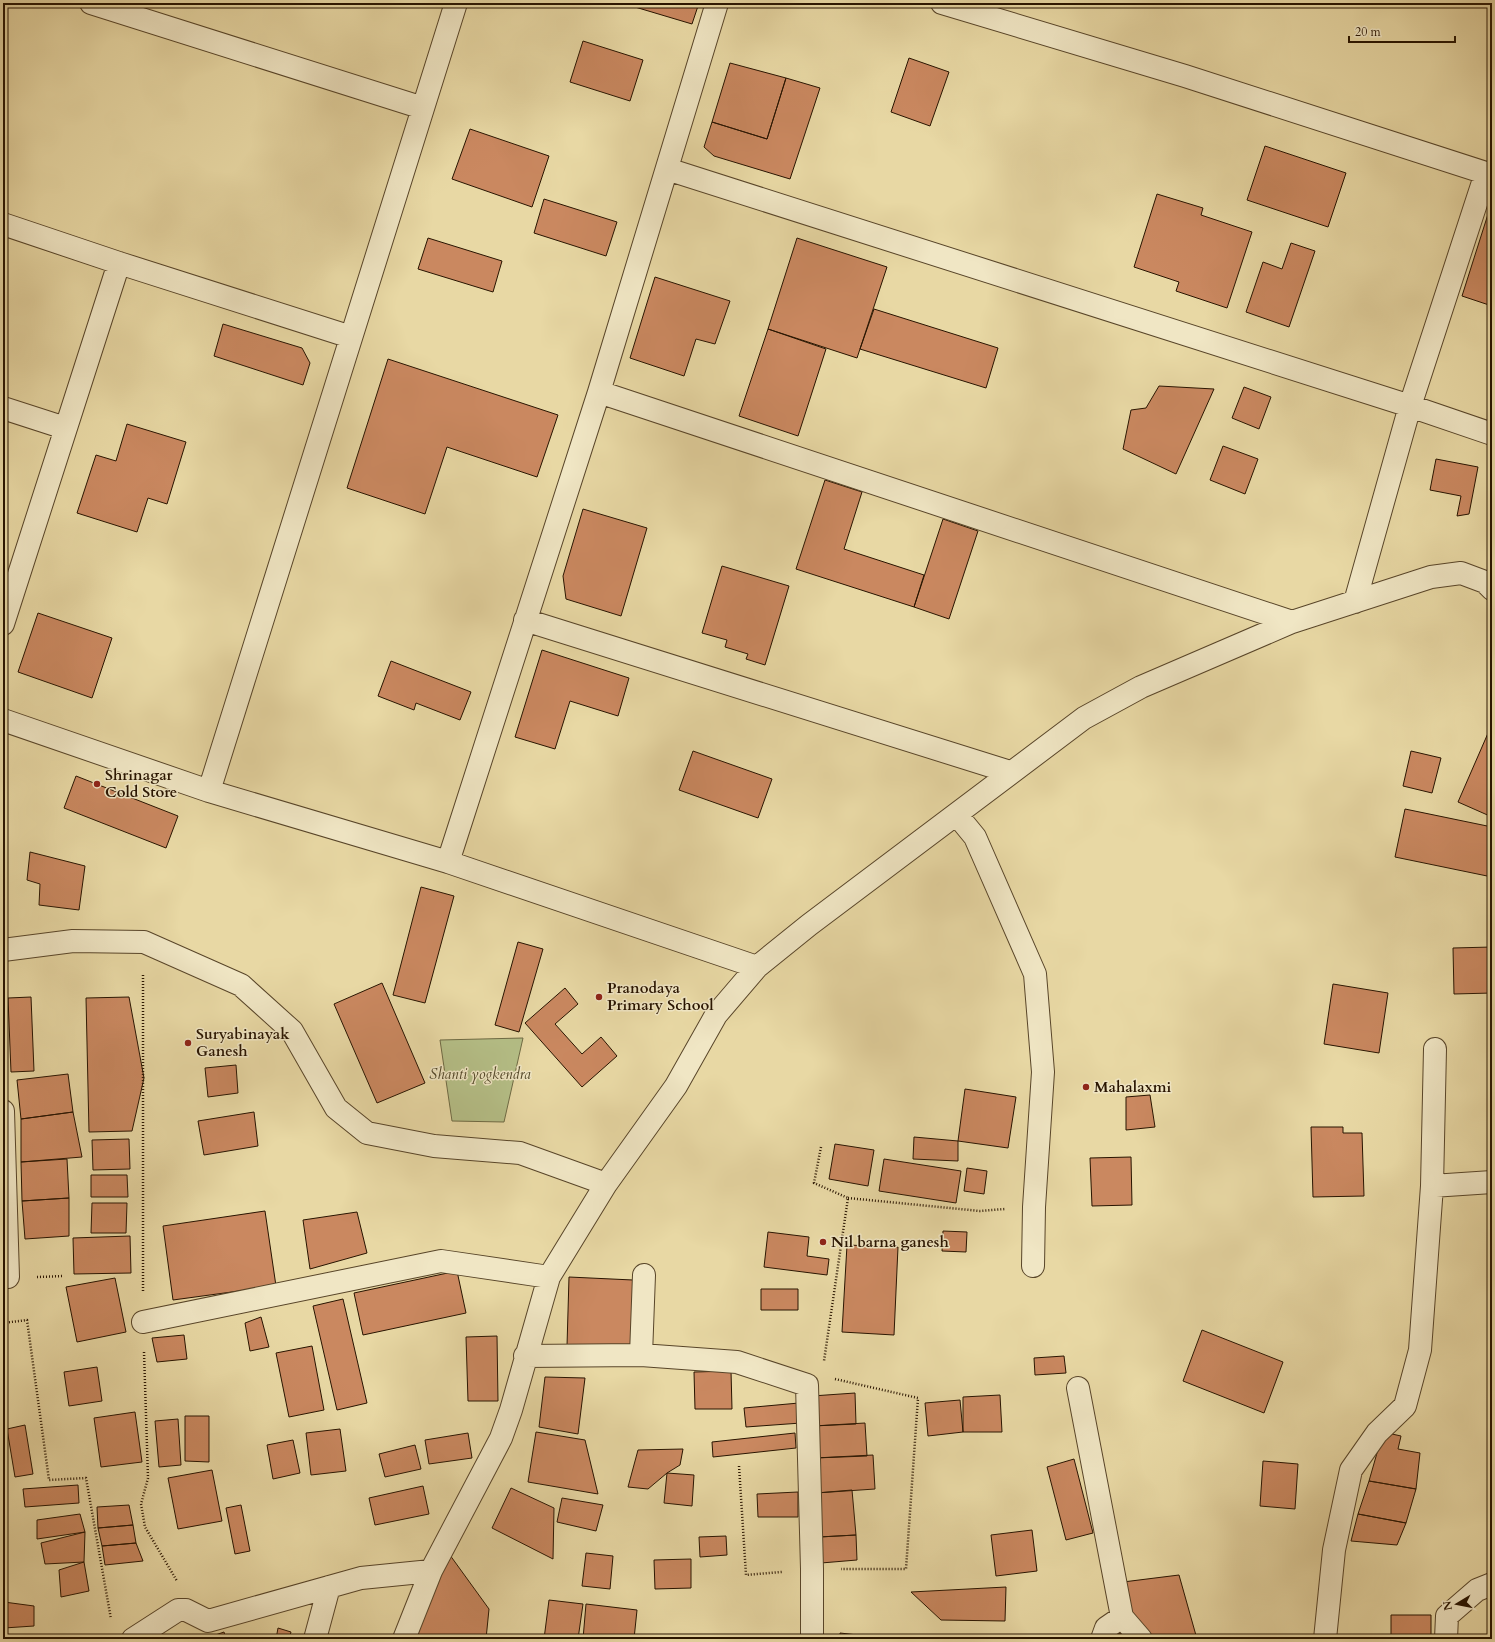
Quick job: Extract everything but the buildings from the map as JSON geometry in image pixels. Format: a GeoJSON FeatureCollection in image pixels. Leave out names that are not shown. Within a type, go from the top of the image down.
{"type":"FeatureCollection","features":[{"type":"Feature","properties":{"kind":"street"},"geometry":{"type":"LineString","coordinates":[[91,3],[423,108]]}},
{"type":"Feature","properties":{"kind":"street"},"geometry":{"type":"LineString","coordinates":[[209,791],[456,3]]}},
{"type":"Feature","properties":{"kind":"street"},"geometry":{"type":"LineString","coordinates":[[448,862],[599,392],[718,3]]}},
{"type":"Feature","properties":{"kind":"street"},"geometry":{"type":"LineString","coordinates":[[942,3],[1185,76],[1489,174],[1410,406],[1355,602]]}},
{"type":"Feature","properties":{"kind":"street"},"geometry":{"type":"LineString","coordinates":[[667,170],[1410,406],[1492,434]]}},
{"type":"Feature","properties":{"kind":"street"},"geometry":{"type":"LineString","coordinates":[[3,224],[119,264],[351,337]]}},
{"type":"Feature","properties":{"kind":"street"},"geometry":{"type":"LineString","coordinates":[[3,624],[10,577],[65,428],[119,264]]}},
{"type":"Feature","properties":{"kind":"street"},"geometry":{"type":"LineString","coordinates":[[599,392],[1292,622]]}},
{"type":"Feature","properties":{"kind":"street"},"geometry":{"type":"LineString","coordinates":[[3,408],[65,428]]}},
{"type":"Feature","properties":{"kind":"street"},"geometry":{"type":"LineString","coordinates":[[404,1639],[430,1571],[502,1438],[549,1277],[606,1184],[676,1086],[716,1015],[757,967],[809,925],[957,815],[1010,772],[1084,718],[1141,687],[1292,622],[1431,577],[1460,573],[1485,582],[1492,589]]}},
{"type":"Feature","properties":{"kind":"street"},"geometry":{"type":"LineString","coordinates":[[525,620],[1010,772]]}},
{"type":"Feature","properties":{"kind":"street"},"geometry":{"type":"LineString","coordinates":[[3,720],[209,791],[448,862],[757,967]]}},
{"type":"Feature","properties":{"kind":"street"},"geometry":{"type":"LineString","coordinates":[[957,815],[975,837],[1035,974],[1043,1072],[1034,1207],[1033,1266]]}},
{"type":"Feature","properties":{"kind":"street"},"geometry":{"type":"LineString","coordinates":[[3,950],[73,941],[144,942],[241,984],[292,1031],[336,1108],[367,1133],[434,1146],[520,1153],[606,1184]]}},
{"type":"Feature","properties":{"kind":"street"},"geometry":{"type":"LineString","coordinates":[[1325,1639],[1334,1550],[1351,1470],[1377,1433],[1405,1406],[1420,1350],[1432,1186],[1435,1049]]}},
{"type":"Feature","properties":{"kind":"street"},"geometry":{"type":"LineString","coordinates":[[3,1111],[8,1277]]}},
{"type":"Feature","properties":{"kind":"street"},"geometry":{"type":"LineString","coordinates":[[1432,1186],[1492,1182]]}},
{"type":"Feature","properties":{"kind":"street"},"geometry":{"type":"LineString","coordinates":[[143,1322],[442,1260],[549,1277]]}},
{"type":"Feature","properties":{"kind":"street"},"geometry":{"type":"LineString","coordinates":[[641,1355],[644,1275]]}},
{"type":"Feature","properties":{"kind":"street"},"geometry":{"type":"LineString","coordinates":[[525,1356],[641,1355],[737,1362],[814,1381],[812,1639]]}},
{"type":"Feature","properties":{"kind":"street"},"geometry":{"type":"LineString","coordinates":[[1078,1388],[1122,1617],[1142,1639]]}},
{"type":"Feature","properties":{"kind":"street"},"geometry":{"type":"LineString","coordinates":[[133,1639],[178,1610],[186,1610],[208,1621],[361,1578],[430,1571]]}},
{"type":"Feature","properties":{"kind":"street"},"geometry":{"type":"LineString","coordinates":[[1446,1639],[1447,1616],[1477,1590],[1492,1584]]}},
{"type":"Feature","properties":{"kind":"street"},"geometry":{"type":"LineString","coordinates":[[315,1639],[329,1587]]}},
{"type":"Feature","properties":{"kind":"street"},"geometry":{"type":"LineString","coordinates":[[1102,1639],[1106,1628],[1122,1617]]}},
{"type":"Feature","properties":{"kind":"path"},"geometry":{"type":"LineString","coordinates":[[821,1147],[814,1183],[848,1198],[980,1211],[1034,1207]]}},
{"type":"Feature","properties":{"kind":"path"},"geometry":{"type":"LineString","coordinates":[[739,1466],[746,1575],[812,1569],[906,1569],[918,1398],[814,1381],[848,1198]]}},
{"type":"Feature","properties":{"kind":"path"},"geometry":{"type":"LineString","coordinates":[[3,1323],[27,1320],[48,1480],[86,1478],[112,1625]]}},
{"type":"Feature","properties":{"kind":"green space","name":"Shanti yogkendra"},"geometry":{"type":"Polygon","coordinates":[[[523,1038],[504,1122],[452,1121],[440,1040],[523,1038]]]}},
{"type":"Feature","properties":{"kind":"place","name":"Shrinagar Cold Store"},"geometry":{"type":"Point","coordinates":[97,784]}},
{"type":"Feature","properties":{"kind":"place","name":"Pranodaya Primary School"},"geometry":{"type":"Point","coordinates":[599,997]}},
{"type":"Feature","properties":{"kind":"place","name":"Suryabinayak Ganesh"},"geometry":{"type":"Point","coordinates":[188,1043]}},
{"type":"Feature","properties":{"kind":"place","name":"Mahalaxmi"},"geometry":{"type":"Point","coordinates":[1086,1087]}},
{"type":"Feature","properties":{"kind":"place","name":"Nil barna ganesh"},"geometry":{"type":"Point","coordinates":[823,1242]}}]}
